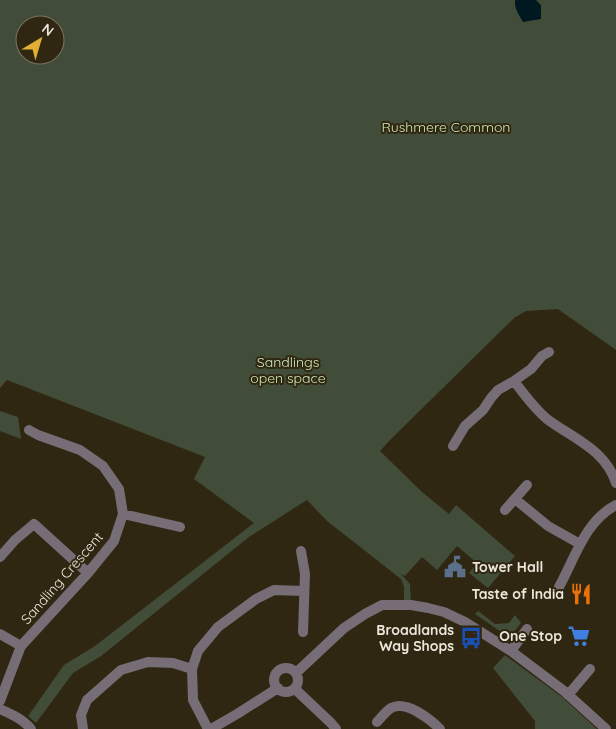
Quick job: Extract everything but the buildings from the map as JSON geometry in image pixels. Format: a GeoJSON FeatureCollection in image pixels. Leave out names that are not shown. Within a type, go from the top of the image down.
{"type":"FeatureCollection","features":[{"type":"Feature","properties":{"kind":"street"},"geometry":{"type":"LineString","coordinates":[[453,446],[465,426],[483,410],[498,390],[531,369],[535,357],[549,352]]}},
{"type":"Feature","properties":{"kind":"street"},"geometry":{"type":"LineString","coordinates":[[514,381],[528,400],[546,418],[595,451],[605,462],[616,483]]}},
{"type":"Feature","properties":{"kind":"street","name":"Sandling Crescent"},"geometry":{"type":"LineString","coordinates":[[0,700],[21,646],[88,573],[114,541],[123,514],[119,489],[103,466],[80,450],[29,430]]}},
{"type":"Feature","properties":{"kind":"street"},"geometry":{"type":"LineString","coordinates":[[505,510],[527,485]]}},
{"type":"Feature","properties":{"kind":"street"},"geometry":{"type":"LineString","coordinates":[[515,499],[548,526],[580,544]]}},
{"type":"Feature","properties":{"kind":"street"},"geometry":{"type":"LineString","coordinates":[[559,586],[580,544],[597,519],[609,508],[616,505]]}},
{"type":"Feature","properties":{"kind":"street"},"geometry":{"type":"LineString","coordinates":[[123,514],[180,527]]}},
{"type":"Feature","properties":{"kind":"street"},"geometry":{"type":"LineString","coordinates":[[0,557],[15,540],[34,524],[88,573]]}},
{"type":"Feature","properties":{"kind":"street"},"geometry":{"type":"LineString","coordinates":[[301,551],[304,574],[303,632]]}},
{"type":"Feature","properties":{"kind":"street"},"geometry":{"type":"LineString","coordinates":[[278,688],[209,729],[193,700],[192,669],[198,651],[218,627],[256,599],[274,590],[304,591]]}},
{"type":"Feature","properties":{"kind":"street"},"geometry":{"type":"LineString","coordinates":[[297,672],[344,628],[365,614],[382,605],[411,605],[444,612],[466,622],[511,651],[568,695],[606,729]]}},
{"type":"Feature","properties":{"kind":"street"},"geometry":{"type":"LineString","coordinates":[[511,651],[527,629]]}},
{"type":"Feature","properties":{"kind":"street"},"geometry":{"type":"LineString","coordinates":[[0,634],[21,646]]}},
{"type":"Feature","properties":{"kind":"street"},"geometry":{"type":"LineString","coordinates":[[83,729],[81,715],[87,700],[120,670],[148,662],[173,663],[192,669]]}},
{"type":"Feature","properties":{"kind":"street"},"geometry":{"type":"LineString","coordinates":[[288,668],[297,672],[299,682],[291,691],[281,690],[275,684],[274,679],[280,669],[288,668]]}},
{"type":"Feature","properties":{"kind":"street"},"geometry":{"type":"LineString","coordinates":[[568,695],[590,669]]}},
{"type":"Feature","properties":{"kind":"street"},"geometry":{"type":"LineString","coordinates":[[295,688],[336,729]]}},
{"type":"Feature","properties":{"kind":"street"},"geometry":{"type":"LineString","coordinates":[[377,722],[392,708],[407,706],[440,729]]}},
{"type":"Feature","properties":{"kind":"street"},"geometry":{"type":"LineString","coordinates":[[0,710],[27,724],[31,729]]}},
{"type":"Feature","properties":{"kind":"green space"},"geometry":{"type":"Polygon","coordinates":[[[0,0],[616,0],[616,350],[558,309],[526,311],[514,318],[380,451],[422,492],[449,514],[456,505],[515,556],[488,588],[469,573],[477,563],[457,546],[437,570],[422,557],[405,576],[401,574],[410,584],[411,605],[404,605],[404,587],[401,579],[327,521],[307,500],[249,537],[101,656],[73,673],[36,723],[28,716],[64,665],[95,646],[254,523],[194,479],[205,457],[7,380],[0,388],[0,0]]]}},
{"type":"Feature","properties":{"kind":"green space"},"geometry":{"type":"Polygon","coordinates":[[[0,411],[18,417],[21,439],[0,431],[0,411]]]}},
{"type":"Feature","properties":{"kind":"green space"},"geometry":{"type":"Polygon","coordinates":[[[478,611],[495,624],[509,623],[515,615],[521,623],[512,633],[504,634],[475,614],[478,611]]]}},
{"type":"Feature","properties":{"kind":"green space"},"geometry":{"type":"Polygon","coordinates":[[[505,655],[562,697],[597,729],[535,729],[535,721],[493,668],[505,655]]]}},
{"type":"Feature","properties":{"kind":"water"},"geometry":{"type":"Polygon","coordinates":[[[515,0],[536,0],[541,5],[541,19],[523,22],[516,9],[515,0]]]}},
{"type":"Feature","properties":{"kind":"place","name":"Tower Hall"},"geometry":{"type":"Point","coordinates":[455,567]}},
{"type":"Feature","properties":{"kind":"place","name":"Taste of India"},"geometry":{"type":"Point","coordinates":[581,594]}},
{"type":"Feature","properties":{"kind":"place","name":"One Stop"},"geometry":{"type":"Point","coordinates":[579,636]}},
{"type":"Feature","properties":{"kind":"place","name":"Broadlands Way Shops"},"geometry":{"type":"Point","coordinates":[471,638]}},
{"type":"Feature","properties":{"kind":"park label","name":"Rushmere Common"},"geometry":{"type":"Point","coordinates":[446,127]}},
{"type":"Feature","properties":{"kind":"park label","name":"Sandlings open space"},"geometry":{"type":"Point","coordinates":[288,370]}}]}
